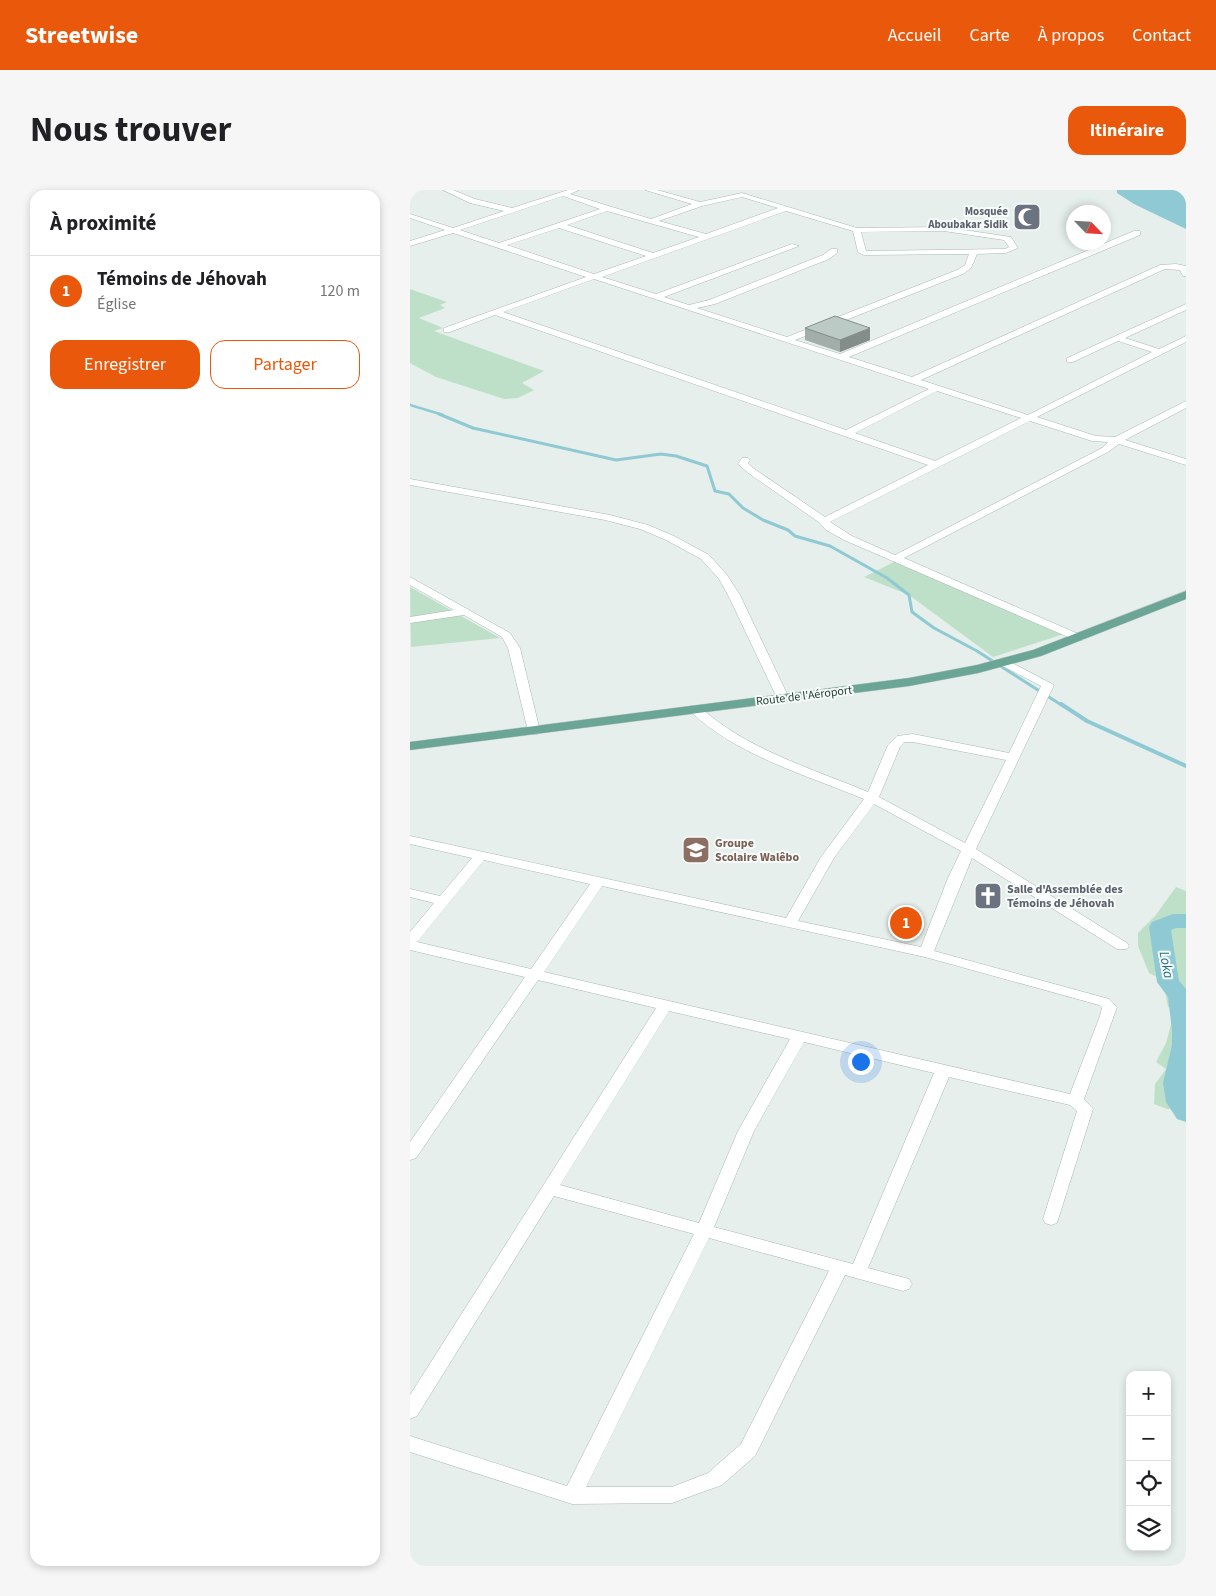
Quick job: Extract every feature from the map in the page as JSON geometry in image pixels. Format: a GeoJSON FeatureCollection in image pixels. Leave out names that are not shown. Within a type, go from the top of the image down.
{"type":"FeatureCollection","features":[{"type":"Feature","properties":{"kind":"main road","name":"Route de l'Aéroport"},"geometry":{"type":"LineString","coordinates":[[410,746],[909,682],[1037,653],[1186,595]]}},
{"type":"Feature","properties":{"kind":"street"},"geometry":{"type":"LineString","coordinates":[[446,190],[472,202],[512,210]]}},
{"type":"Feature","properties":{"kind":"street"},"geometry":{"type":"LineString","coordinates":[[410,244],[575,190]]}},
{"type":"Feature","properties":{"kind":"street"},"geometry":{"type":"LineString","coordinates":[[649,190],[700,204]]}},
{"type":"Feature","properties":{"kind":"street"},"geometry":{"type":"LineString","coordinates":[[652,220],[731,193],[749,196],[857,230],[950,229],[1008,239],[1014,248],[1006,252],[864,253],[862,252],[857,230]]}},
{"type":"Feature","properties":{"kind":"street"},"geometry":{"type":"LineString","coordinates":[[563,194],[607,209],[704,236]]}},
{"type":"Feature","properties":{"kind":"street"},"geometry":{"type":"LineString","coordinates":[[447,330],[784,208]]}},
{"type":"Feature","properties":{"kind":"street"},"geometry":{"type":"LineString","coordinates":[[500,245],[607,209]]}},
{"type":"Feature","properties":{"kind":"street"},"geometry":{"type":"LineString","coordinates":[[410,216],[937,388],[1095,438],[1116,440],[1186,462]]}},
{"type":"Feature","properties":{"kind":"street"},"geometry":{"type":"LineString","coordinates":[[559,225],[652,255]]}},
{"type":"Feature","properties":{"kind":"street"},"geometry":{"type":"LineString","coordinates":[[841,357],[1137,233]]}},
{"type":"Feature","properties":{"kind":"street"},"geometry":{"type":"LineString","coordinates":[[658,296],[795,246]]}},
{"type":"Feature","properties":{"kind":"street"},"geometry":{"type":"LineString","coordinates":[[690,307],[712,302],[817,261],[834,251]]}},
{"type":"Feature","properties":{"kind":"street"},"geometry":{"type":"LineString","coordinates":[[787,340],[960,272],[968,266],[974,252]]}},
{"type":"Feature","properties":{"kind":"street"},"geometry":{"type":"LineString","coordinates":[[914,380],[1163,267],[1176,266],[1183,268],[1186,274]]}},
{"type":"Feature","properties":{"kind":"street"},"geometry":{"type":"LineString","coordinates":[[1070,360],[1186,306]]}},
{"type":"Feature","properties":{"kind":"street"},"geometry":{"type":"LineString","coordinates":[[495,312],[934,464]]}},
{"type":"Feature","properties":{"kind":"street"},"geometry":{"type":"LineString","coordinates":[[1117,338],[1160,352]]}},
{"type":"Feature","properties":{"kind":"street"},"geometry":{"type":"LineString","coordinates":[[824,521],[934,464],[1186,339]]}},
{"type":"Feature","properties":{"kind":"street"},"geometry":{"type":"LineString","coordinates":[[846,434],[937,388]]}},
{"type":"Feature","properties":{"kind":"street"},"geometry":{"type":"LineString","coordinates":[[895,559],[1105,450],[1116,440],[1186,404]]}},
{"type":"Feature","properties":{"kind":"street"},"geometry":{"type":"LineString","coordinates":[[745,460],[743,464],[750,470],[824,521],[830,528],[848,538],[1079,638]]}},
{"type":"Feature","properties":{"kind":"street"},"geometry":{"type":"LineString","coordinates":[[411,484],[606,516],[644,527],[706,557],[724,577],[734,595],[783,698]]}},
{"type":"Feature","properties":{"kind":"street"},"geometry":{"type":"LineString","coordinates":[[410,580],[506,635],[514,648],[534,730]]}},
{"type":"Feature","properties":{"kind":"street"},"geometry":{"type":"LineString","coordinates":[[410,620],[464,612]]}},
{"type":"Feature","properties":{"kind":"street"},"geometry":{"type":"LineString","coordinates":[[926,953],[955,878],[1048,685],[1003,662]]}},
{"type":"Feature","properties":{"kind":"street"},"geometry":{"type":"LineString","coordinates":[[696,710],[710,723],[758,751],[872,798],[969,850],[1122,946]]}},
{"type":"Feature","properties":{"kind":"street"},"geometry":{"type":"LineString","coordinates":[[790,923],[828,857],[872,798],[894,746],[901,739],[913,738],[1012,757]]}},
{"type":"Feature","properties":{"kind":"street"},"geometry":{"type":"LineString","coordinates":[[410,840],[926,953],[1104,1002],[1110,1007],[1075,1101]]}},
{"type":"Feature","properties":{"kind":"street"},"geometry":{"type":"LineString","coordinates":[[410,941],[481,856]]}},
{"type":"Feature","properties":{"kind":"street"},"geometry":{"type":"LineString","coordinates":[[410,1154],[599,881]]}},
{"type":"Feature","properties":{"kind":"street"},"geometry":{"type":"LineString","coordinates":[[410,893],[444,901]]}},
{"type":"Feature","properties":{"kind":"street"},"geometry":{"type":"LineString","coordinates":[[410,945],[1075,1101],[1085,1109],[1051,1219]]}},
{"type":"Feature","properties":{"kind":"street"},"geometry":{"type":"LineString","coordinates":[[410,1411],[666,1004]]}},
{"type":"Feature","properties":{"kind":"street"},"geometry":{"type":"LineString","coordinates":[[572,1496],[704,1231],[746,1131],[799,1037]]}},
{"type":"Feature","properties":{"kind":"street"},"geometry":{"type":"LineString","coordinates":[[410,1444],[572,1496],[672,1495],[715,1479],[748,1450],[849,1269],[944,1069]]}},
{"type":"Feature","properties":{"kind":"street"},"geometry":{"type":"LineString","coordinates":[[551,1189],[903,1284]]}},
{"type":"Feature","properties":{"kind":"green space"},"geometry":{"type":"Polygon","coordinates":[[[410,289],[447,302],[440,305],[445,308],[419,318],[443,328],[434,331],[544,371],[522,383],[534,390],[518,398],[504,399],[436,377],[410,363],[410,289]]]}},
{"type":"Feature","properties":{"kind":"green space"},"geometry":{"type":"Polygon","coordinates":[[[898,560],[1067,633],[993,657],[909,595],[864,577],[898,560]]]}},
{"type":"Feature","properties":{"kind":"green space"},"geometry":{"type":"Polygon","coordinates":[[[410,587],[500,638],[411,647],[410,587]]]}},
{"type":"Feature","properties":{"kind":"green space"},"geometry":{"type":"Polygon","coordinates":[[[1176,887],[1186,891],[1186,1111],[1184,1109],[1167,1109],[1154,1104],[1155,1084],[1166,1069],[1156,1062],[1166,1043],[1175,1010],[1168,1007],[1163,980],[1149,973],[1138,946],[1138,933],[1155,916],[1176,887]]]}},
{"type":"Feature","properties":{"kind":"water"},"geometry":{"type":"Polygon","coordinates":[[[1117,190],[1186,190],[1186,229],[1134,204],[1117,193],[1117,190]]]}},
{"type":"Feature","properties":{"kind":"building"},"geometry":{"type":"Polygon","coordinates":[[[835,316],[870,328],[840,340],[805,328],[835,316]]]}},
{"type":"Feature","properties":{"kind":"waterway"},"geometry":{"type":"LineString","coordinates":[[410,405],[443,415]]}},
{"type":"Feature","properties":{"kind":"waterway"},"geometry":{"type":"LineString","coordinates":[[439,414],[473,428],[616,460],[661,454],[676,456],[707,466],[715,491],[729,494],[743,508],[763,520],[788,530],[795,536],[830,546],[887,578],[909,595],[912,612],[934,628],[977,651],[1063,706]]}},
{"type":"Feature","properties":{"kind":"waterway"},"geometry":{"type":"LineString","coordinates":[[1061,704],[1087,721],[1186,766]]}},
{"type":"Feature","properties":{"kind":"waterway","name":"Loka"},"geometry":{"type":"LineString","coordinates":[[1186,921],[1173,921],[1160,927],[1168,982],[1179,996],[1184,1030],[1184,1045],[1175,1083],[1178,1102],[1186,1113]]}},
{"type":"Feature","properties":{"kind":"place","name":"Mosquée Aboubakar Sidik"},"geometry":{"type":"Point","coordinates":[1027,217]}},
{"type":"Feature","properties":{"kind":"place","name":"Groupe Scolaire Walêbo"},"geometry":{"type":"Point","coordinates":[696,850]}},
{"type":"Feature","properties":{"kind":"place","name":"Salle d'Assemblée des Témoins de Jéhovah"},"geometry":{"type":"Point","coordinates":[988,896]}},
{"type":"Feature","properties":{"kind":"place","name":"Témoins de Jéhovah"},"geometry":{"type":"Point","coordinates":[906,923]}}]}
